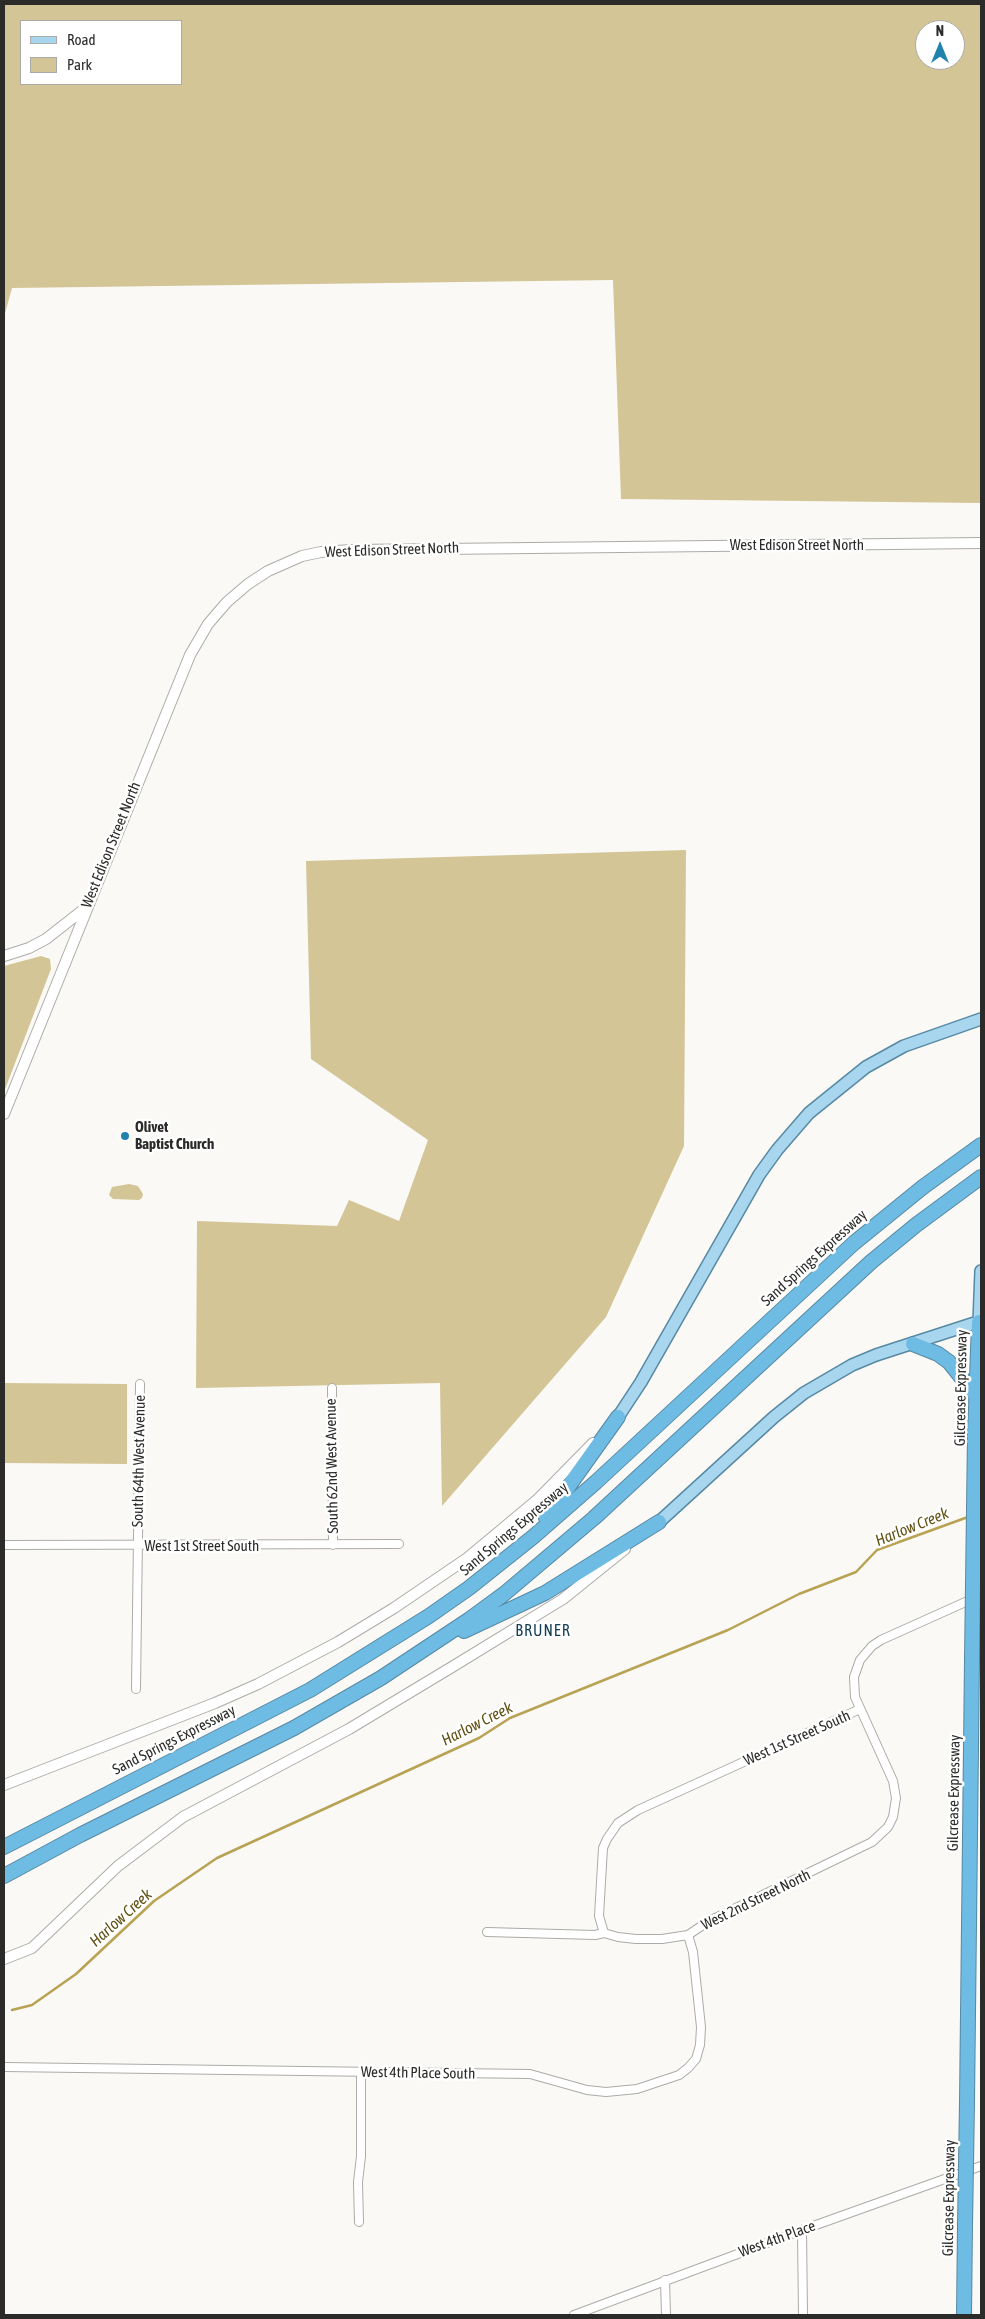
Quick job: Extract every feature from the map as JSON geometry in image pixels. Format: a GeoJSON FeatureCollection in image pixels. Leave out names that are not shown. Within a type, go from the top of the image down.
{"type":"FeatureCollection","features":[{"type":"Feature","properties":{"kind":"highway","name":"Sand Springs Expressway"},"geometry":{"type":"LineString","coordinates":[[4,1847],[310,1690],[430,1616],[532,1537],[596,1482],[854,1243],[916,1192],[981,1145]]}},
{"type":"Feature","properties":{"kind":"highway"},"geometry":{"type":"LineString","coordinates":[[4,1876],[80,1835],[294,1728],[423,1651],[504,1594],[561,1548],[871,1262],[916,1225],[981,1177]]}},
{"type":"Feature","properties":{"kind":"highway","name":"Gilcrease Expressway"},"geometry":{"type":"LineString","coordinates":[[964,2315],[972,1659],[980,1321]]}},
{"type":"Feature","properties":{"kind":"highway"},"geometry":{"type":"LineString","coordinates":[[913,1344],[938,1354],[949,1362],[977,1397]]}},
{"type":"Feature","properties":{"kind":"highway"},"geometry":{"type":"LineString","coordinates":[[532,1537],[618,1417]]}},
{"type":"Feature","properties":{"kind":"highway"},"geometry":{"type":"LineString","coordinates":[[423,1651],[545,1593],[659,1522]]}},
{"type":"Feature","properties":{"kind":"main road","name":"West Edison Street North"},"geometry":{"type":"LineString","coordinates":[[4,1114],[186,663],[208,624],[227,602],[248,584],[278,566],[321,552],[376,549],[981,543]]}},
{"type":"Feature","properties":{"kind":"main road"},"geometry":{"type":"LineString","coordinates":[[4,956],[29,948],[46,939],[86,908]]}},
{"type":"Feature","properties":{"kind":"main road"},"geometry":{"type":"LineString","coordinates":[[4,1785],[216,1703],[258,1684],[338,1642],[394,1608],[466,1559],[538,1499],[618,1417],[641,1382],[760,1175],[777,1150],[809,1113],[866,1067],[904,1046],[981,1019]]}},
{"type":"Feature","properties":{"kind":"main road","name":"Gilcrease Expressway"},"geometry":{"type":"LineString","coordinates":[[980,1321],[981,1271]]}},
{"type":"Feature","properties":{"kind":"main road"},"geometry":{"type":"LineString","coordinates":[[4,1959],[32,1948],[123,1861],[182,1817],[349,1729],[563,1599],[659,1522],[774,1417],[804,1393],[852,1365],[980,1321]]}},
{"type":"Feature","properties":{"kind":"street","name":"South 64th West Avenue"},"geometry":{"type":"LineString","coordinates":[[136,1688],[140,1384]]}},
{"type":"Feature","properties":{"kind":"street","name":"South 62nd West Avenue"},"geometry":{"type":"LineString","coordinates":[[332,1388],[333,1545]]}},
{"type":"Feature","properties":{"kind":"street","name":"West 1st Street South"},"geometry":{"type":"LineString","coordinates":[[4,1545],[400,1544]]}},
{"type":"Feature","properties":{"kind":"street","name":"West 1st Street South"},"geometry":{"type":"LineString","coordinates":[[604,1933],[600,1916],[603,1854],[607,1838],[618,1823],[638,1810],[860,1710],[855,1697],[854,1677],[860,1660],[872,1646],[981,1595]]}},
{"type":"Feature","properties":{"kind":"street","name":"West 2nd Street North"},"geometry":{"type":"LineString","coordinates":[[487,1932],[595,1936],[604,1933],[636,1939],[662,1939],[688,1935],[709,1921],[864,1846],[883,1834],[888,1827],[895,1808],[895,1788],[860,1710]]}},
{"type":"Feature","properties":{"kind":"street","name":"West 4th Place South"},"geometry":{"type":"LineString","coordinates":[[4,2067],[530,2074],[586,2090],[606,2092],[637,2090],[664,2082],[688,2068],[696,2059],[700,2045],[701,2027],[693,1952],[688,1935]]}},
{"type":"Feature","properties":{"kind":"street"},"geometry":{"type":"LineString","coordinates":[[360,2222],[358,2182],[361,2156],[361,2072]]}},
{"type":"Feature","properties":{"kind":"street","name":"West 4th Place"},"geometry":{"type":"LineString","coordinates":[[574,2315],[665,2280],[981,2166]]}},
{"type":"Feature","properties":{"kind":"street"},"geometry":{"type":"LineString","coordinates":[[802,2230],[803,2315]]}},
{"type":"Feature","properties":{"kind":"street"},"geometry":{"type":"LineString","coordinates":[[665,2280],[666,2315]]}},
{"type":"Feature","properties":{"kind":"green space"},"geometry":{"type":"Polygon","coordinates":[[[4,4],[981,4],[981,503],[621,499],[613,280],[12,288],[4,317],[4,4]]]}},
{"type":"Feature","properties":{"kind":"green space"},"geometry":{"type":"Polygon","coordinates":[[[686,850],[684,1146],[606,1317],[442,1506],[440,1383],[196,1388],[197,1221],[337,1226],[349,1200],[399,1221],[428,1140],[311,1059],[306,861],[686,850]]]}},
{"type":"Feature","properties":{"kind":"green space"},"geometry":{"type":"Polygon","coordinates":[[[41,956],[50,959],[51,969],[4,1092],[4,966],[41,956]]]}},
{"type":"Feature","properties":{"kind":"green space"},"geometry":{"type":"Polygon","coordinates":[[[129,1184],[138,1186],[143,1194],[142,1198],[139,1200],[113,1199],[109,1195],[112,1187],[129,1184]]]}},
{"type":"Feature","properties":{"kind":"green space"},"geometry":{"type":"Polygon","coordinates":[[[4,1383],[127,1384],[127,1464],[4,1463],[4,1383]]]}},
{"type":"Feature","properties":{"kind":"waterway","name":"Harlow Creek"},"geometry":{"type":"LineString","coordinates":[[12,2010],[32,2005],[76,1974],[154,1901],[217,1858],[479,1738],[510,1718],[728,1630],[799,1594],[856,1572],[877,1550],[968,1517]]}},
{"type":"Feature","properties":{"kind":"place","name":"Olivet Baptist Church"},"geometry":{"type":"Point","coordinates":[125,1136]}},
{"type":"Feature","properties":{"kind":"district","name":"BRUNER"},"geometry":{"type":"Point","coordinates":[543,1631]}}]}
